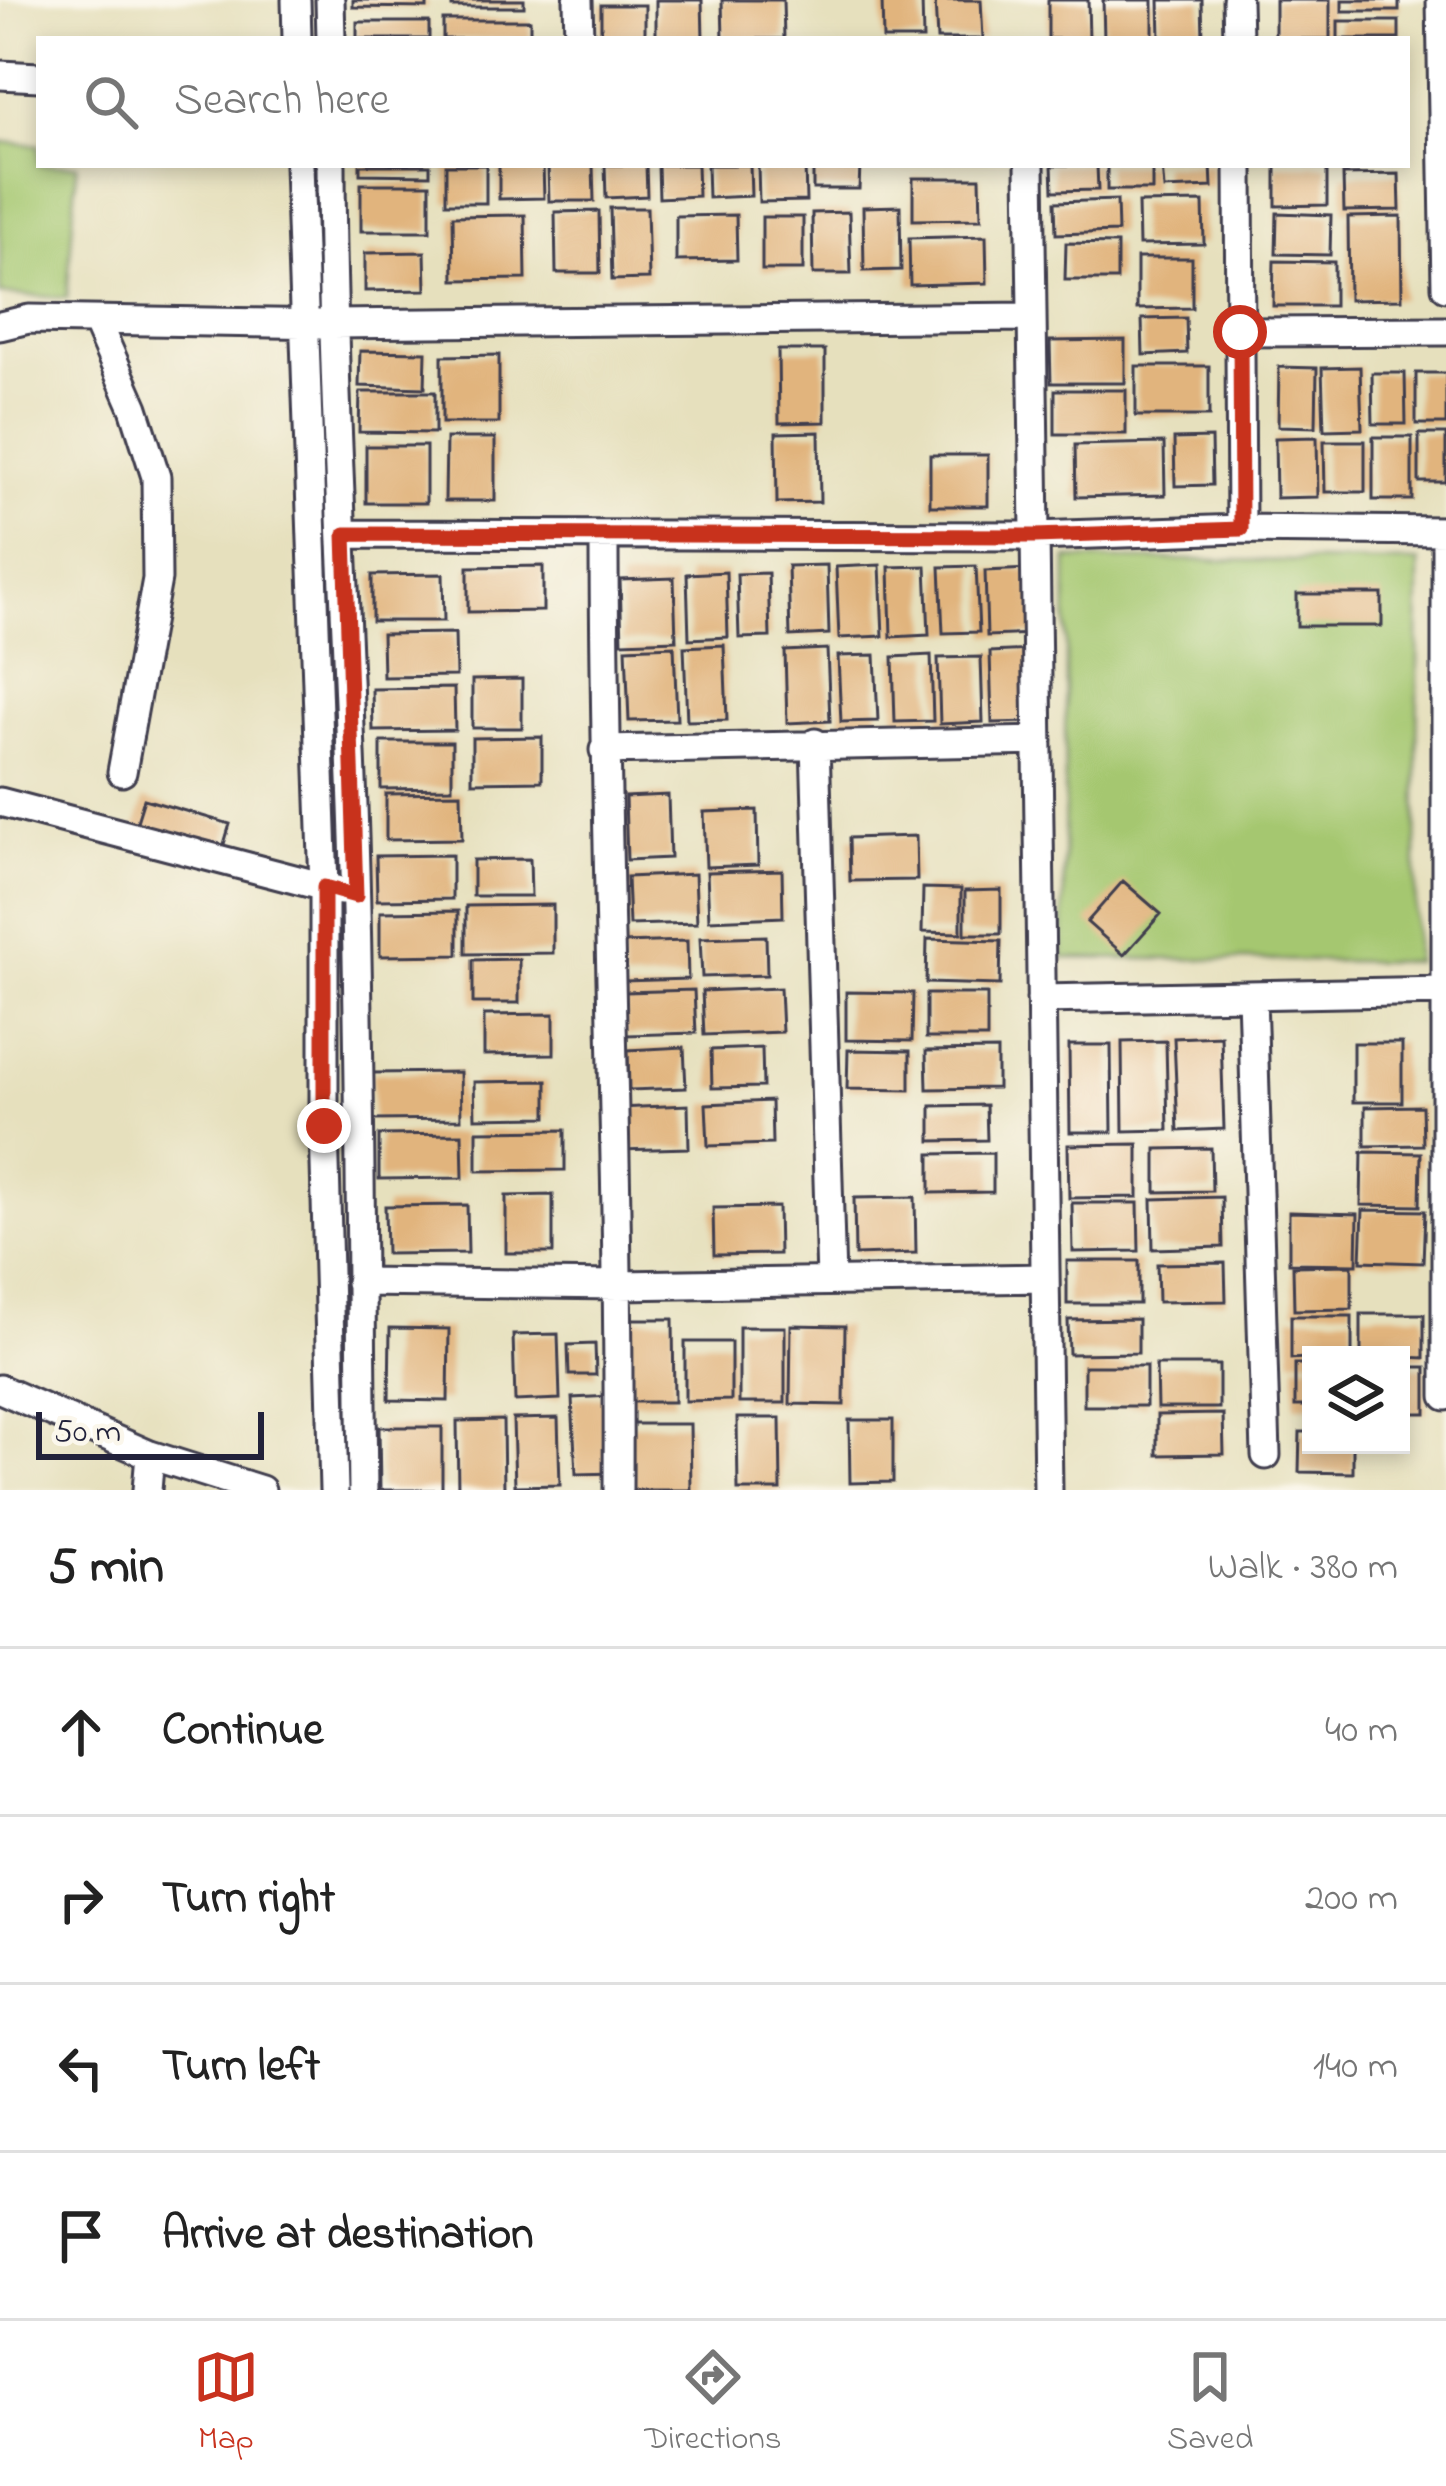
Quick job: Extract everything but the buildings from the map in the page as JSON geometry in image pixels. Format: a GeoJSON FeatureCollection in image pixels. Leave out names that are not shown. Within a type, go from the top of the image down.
{"type":"FeatureCollection","features":[{"type":"Feature","properties":{"kind":"street"},"geometry":{"type":"LineString","coordinates":[[296,0],[297,36]]}},
{"type":"Feature","properties":{"kind":"street"},"geometry":{"type":"LineString","coordinates":[[330,0],[331,36]]}},
{"type":"Feature","properties":{"kind":"street"},"geometry":{"type":"LineString","coordinates":[[578,0],[579,36]]}},
{"type":"Feature","properties":{"kind":"street"},"geometry":{"type":"LineString","coordinates":[[1237,0],[1238,36]]}},
{"type":"Feature","properties":{"kind":"street"},"geometry":{"type":"LineString","coordinates":[[1441,0],[1446,287]]}},
{"type":"Feature","properties":{"kind":"street"},"geometry":{"type":"LineString","coordinates":[[0,75],[36,77]]}},
{"type":"Feature","properties":{"kind":"street"},"geometry":{"type":"LineString","coordinates":[[299,168],[324,887],[324,1126],[334,1490]]}},
{"type":"Feature","properties":{"kind":"street"},"geometry":{"type":"LineString","coordinates":[[332,168],[332,324],[345,534],[356,896],[363,1490]]}},
{"type":"Feature","properties":{"kind":"street"},"geometry":{"type":"LineString","coordinates":[[1030,168],[1048,1490]]}},
{"type":"Feature","properties":{"kind":"street"},"geometry":{"type":"LineString","coordinates":[[1239,168],[1241,529]]}},
{"type":"Feature","properties":{"kind":"street"},"geometry":{"type":"LineString","coordinates":[[0,326],[28,319],[332,324],[1032,317]]}},
{"type":"Feature","properties":{"kind":"street"},"geometry":{"type":"LineString","coordinates":[[96,321],[134,408],[156,477],[157,579],[122,772]]}},
{"type":"Feature","properties":{"kind":"street"},"geometry":{"type":"LineString","coordinates":[[1240,332],[1446,331]]}},
{"type":"Feature","properties":{"kind":"street"},"geometry":{"type":"LineString","coordinates":[[345,534],[1035,536],[1241,529],[1446,531],[1446,1396]]}},
{"type":"Feature","properties":{"kind":"street"},"geometry":{"type":"LineString","coordinates":[[604,535],[604,750],[619,1285],[618,1490]]}},
{"type":"Feature","properties":{"kind":"street"},"geometry":{"type":"LineString","coordinates":[[604,750],[1038,741]]}},
{"type":"Feature","properties":{"kind":"street"},"geometry":{"type":"LineString","coordinates":[[815,743],[831,1281]]}},
{"type":"Feature","properties":{"kind":"street"},"geometry":{"type":"LineString","coordinates":[[0,802],[356,896]]}},
{"type":"Feature","properties":{"kind":"street"},"geometry":{"type":"LineString","coordinates":[[1041,999],[1445,991]]}},
{"type":"Feature","properties":{"kind":"street"},"geometry":{"type":"LineString","coordinates":[[1252,994],[1266,1455]]}},
{"type":"Feature","properties":{"kind":"street"},"geometry":{"type":"LineString","coordinates":[[360,1282],[619,1285],[1045,1278]]}},
{"type":"Feature","properties":{"kind":"street"},"geometry":{"type":"LineString","coordinates":[[0,1389],[150,1455],[261,1490]]}},
{"type":"Feature","properties":{"kind":"street"},"geometry":{"type":"LineString","coordinates":[[147,1490],[150,1455]]}},
{"type":"Feature","properties":{"kind":"green space"},"geometry":{"type":"Polygon","coordinates":[[[0,142],[36,145],[36,168],[77,168],[67,298],[0,294],[0,142]]]}},
{"type":"Feature","properties":{"kind":"green space"},"geometry":{"type":"Polygon","coordinates":[[[1067,559],[1419,562],[1415,962],[1063,958],[1067,559]]]}},
{"type":"Feature","properties":{"kind":"route"},"geometry":{"type":"LineString","coordinates":[[324,1126],[324,887],[356,896],[345,534],[1035,536],[1241,529],[1240,332]]}}]}
